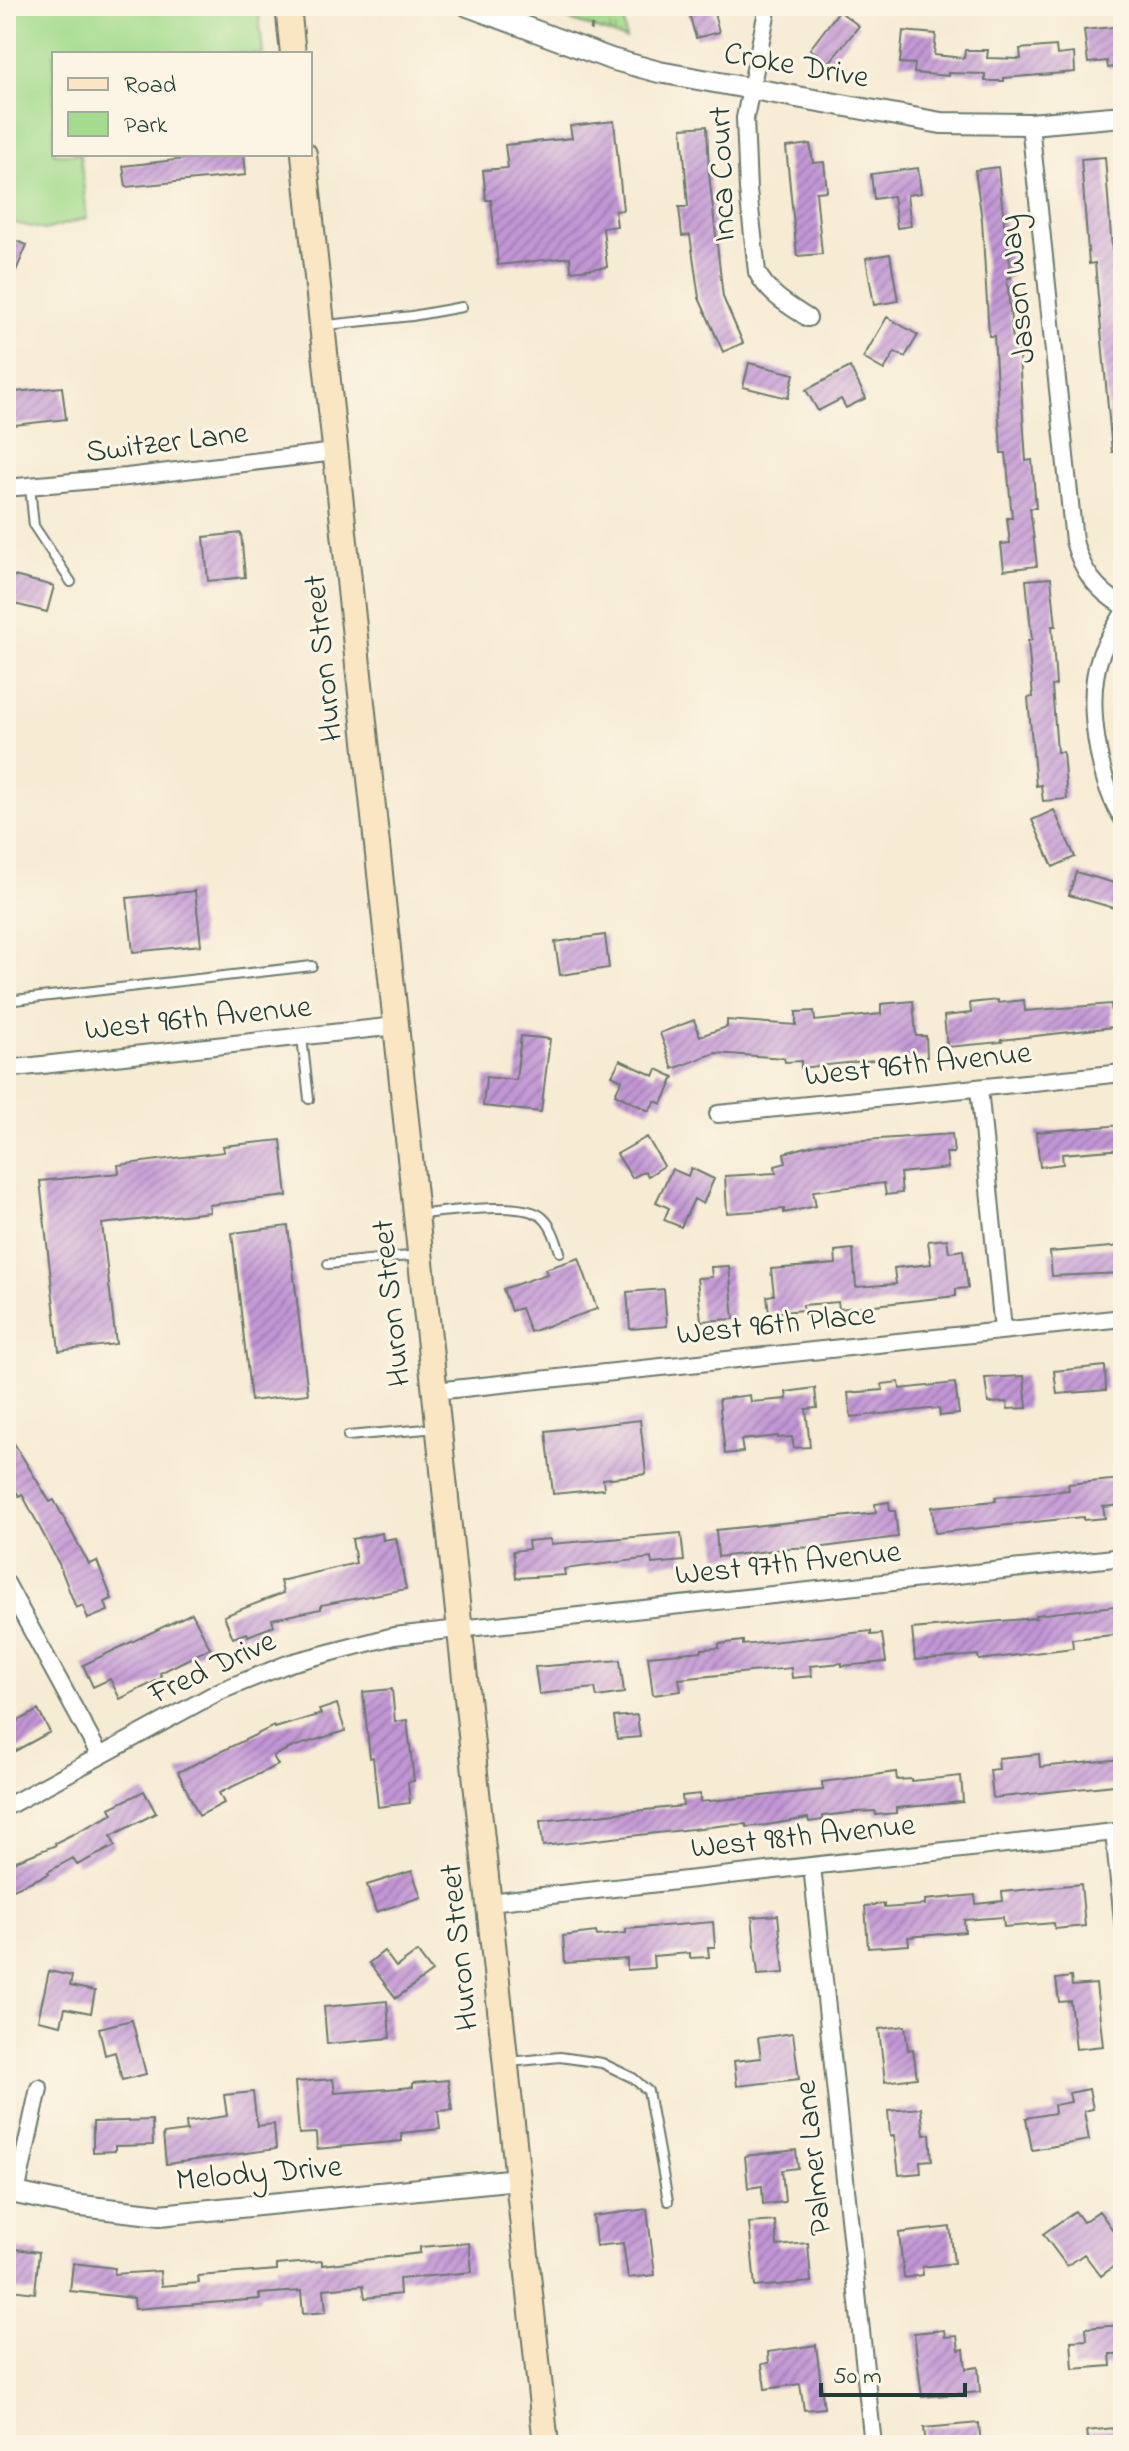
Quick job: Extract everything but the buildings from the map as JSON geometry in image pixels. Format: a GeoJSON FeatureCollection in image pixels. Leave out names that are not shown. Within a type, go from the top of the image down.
{"type":"FeatureCollection","features":[{"type":"Feature","properties":{"kind":"main road"},"geometry":{"type":"LineString","coordinates":[[288,6],[293,52]]}},
{"type":"Feature","properties":{"kind":"main road","name":"Huron Street"},"geometry":{"type":"LineString","coordinates":[[304,156],[546,2445]]}},
{"type":"Feature","properties":{"kind":"street","name":"Croke Drive"},"geometry":{"type":"LineString","coordinates":[[468,6],[585,50],[659,72],[941,123],[1030,124],[1123,116]]}},
{"type":"Feature","properties":{"kind":"street","name":"Inca Court"},"geometry":{"type":"LineString","coordinates":[[768,6],[745,118],[748,190],[757,272],[773,295],[808,318]]}},
{"type":"Feature","properties":{"kind":"street","name":"Jason Way"},"geometry":{"type":"LineString","coordinates":[[1030,124],[1078,557],[1096,586],[1123,606]]}},
{"type":"Feature","properties":{"kind":"street","name":"Switzer Lane"},"geometry":{"type":"LineString","coordinates":[[6,488],[335,452]]}},
{"type":"Feature","properties":{"kind":"street"},"geometry":{"type":"LineString","coordinates":[[1123,614],[1100,657],[1094,680],[1099,763],[1105,784],[1123,819]]}},
{"type":"Feature","properties":{"kind":"street","name":"West 96th Avenue"},"geometry":{"type":"LineString","coordinates":[[6,1069],[396,1026]]}},
{"type":"Feature","properties":{"kind":"street","name":"West 96th Avenue"},"geometry":{"type":"LineString","coordinates":[[718,1114],[1123,1073]]}},
{"type":"Feature","properties":{"kind":"street"},"geometry":{"type":"LineString","coordinates":[[979,1088],[1003,1330]]}},
{"type":"Feature","properties":{"kind":"street","name":"West 96th Place"},"geometry":{"type":"LineString","coordinates":[[435,1391],[1123,1318]]}},
{"type":"Feature","properties":{"kind":"street","name":"West 97th Avenue"},"geometry":{"type":"LineString","coordinates":[[460,1629],[1123,1557]]}},
{"type":"Feature","properties":{"kind":"street"},"geometry":{"type":"LineString","coordinates":[[6,1583],[100,1756]]}},
{"type":"Feature","properties":{"kind":"street","name":"Fred Drive"},"geometry":{"type":"LineString","coordinates":[[6,1807],[220,1691],[290,1663],[394,1636],[460,1629]]}},
{"type":"Feature","properties":{"kind":"street"},"geometry":{"type":"LineString","coordinates":[[1118,1831],[1123,1921]]}},
{"type":"Feature","properties":{"kind":"street","name":"West 98th Avenue"},"geometry":{"type":"LineString","coordinates":[[489,1902],[1118,1831]]}},
{"type":"Feature","properties":{"kind":"street","name":"Palmer Lane"},"geometry":{"type":"LineString","coordinates":[[812,1866],[873,2445]]}},
{"type":"Feature","properties":{"kind":"street"},"geometry":{"type":"LineString","coordinates":[[11,2192],[39,2088]]}},
{"type":"Feature","properties":{"kind":"street","name":"Melody Drive"},"geometry":{"type":"LineString","coordinates":[[11,2192],[73,2205],[160,2215],[518,2179]]}},
{"type":"Feature","properties":{"kind":"lane"},"geometry":{"type":"LineString","coordinates":[[322,326],[462,307]]}},
{"type":"Feature","properties":{"kind":"lane"},"geometry":{"type":"LineString","coordinates":[[30,487],[34,526],[71,582]]}},
{"type":"Feature","properties":{"kind":"lane"},"geometry":{"type":"LineString","coordinates":[[6,1001],[312,966]]}},
{"type":"Feature","properties":{"kind":"lane"},"geometry":{"type":"LineString","coordinates":[[302,1037],[309,1099]]}},
{"type":"Feature","properties":{"kind":"lane"},"geometry":{"type":"LineString","coordinates":[[416,1215],[512,1208],[539,1215],[553,1232],[560,1252]]}},
{"type":"Feature","properties":{"kind":"lane"},"geometry":{"type":"LineString","coordinates":[[328,1264],[420,1255]]}},
{"type":"Feature","properties":{"kind":"lane"},"geometry":{"type":"LineString","coordinates":[[348,1436],[438,1428]]}},
{"type":"Feature","properties":{"kind":"lane"},"geometry":{"type":"LineString","coordinates":[[506,2063],[560,2057],[602,2063],[633,2078],[648,2091],[668,2201]]}},
{"type":"Feature","properties":{"kind":"path"},"geometry":{"type":"LineString","coordinates":[[585,50],[595,6]]}},
{"type":"Feature","properties":{"kind":"green space"},"geometry":{"type":"Polygon","coordinates":[[[6,6],[258,6],[263,52],[52,52],[52,156],[80,156],[87,218],[45,230],[6,221],[6,6]]]}},
{"type":"Feature","properties":{"kind":"green space"},"geometry":{"type":"Polygon","coordinates":[[[528,6],[622,6],[626,39],[528,6]]]}}]}
